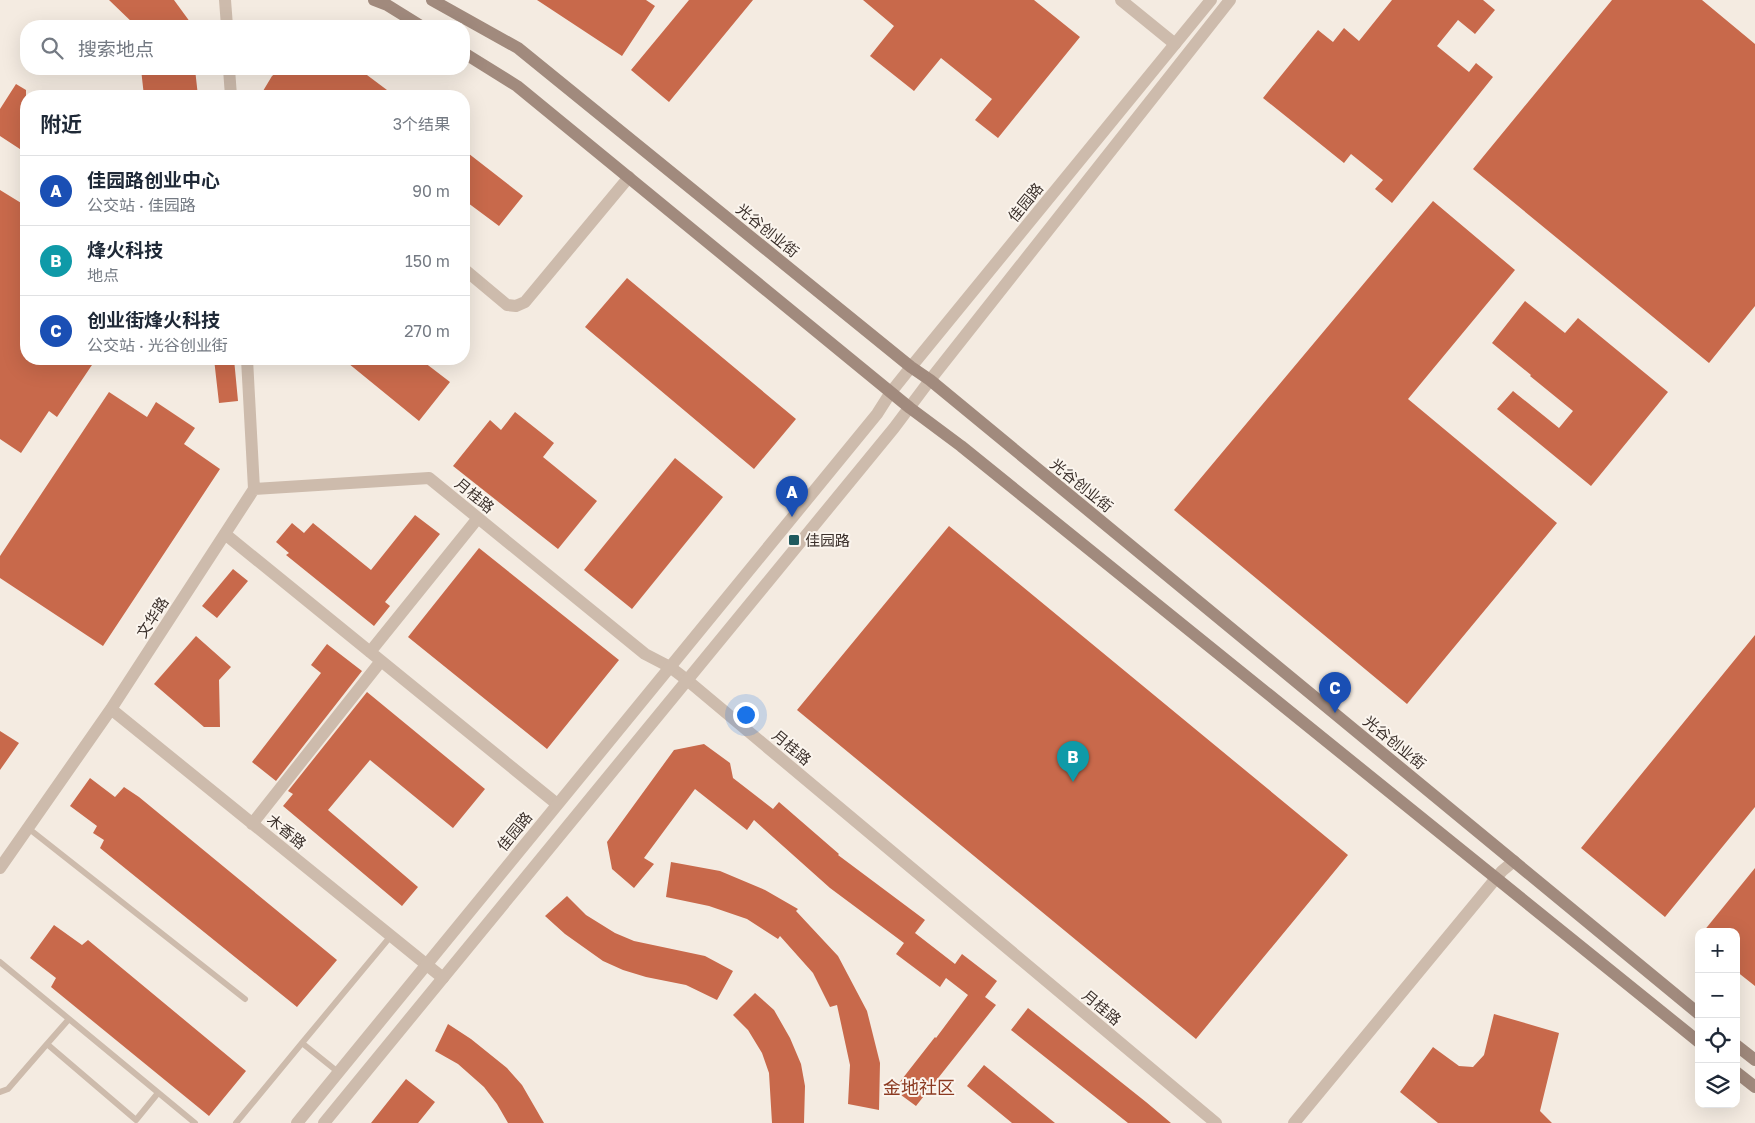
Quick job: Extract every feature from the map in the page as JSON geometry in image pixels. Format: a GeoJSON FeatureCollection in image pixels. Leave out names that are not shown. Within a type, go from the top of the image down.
{"type":"FeatureCollection","features":[{"type":"Feature","properties":{"kind":"main road"},"geometry":{"type":"LineString","coordinates":[[374,0],[387,5],[411,20]]}},
{"type":"Feature","properties":{"kind":"main road","name":"光谷创业街"},"geometry":{"type":"LineString","coordinates":[[432,0],[468,20]]}},
{"type":"Feature","properties":{"kind":"main road","name":"光谷创业街"},"geometry":{"type":"LineString","coordinates":[[470,21],[518,48],[930,380],[1695,1011]]}},
{"type":"Feature","properties":{"kind":"main road"},"geometry":{"type":"LineString","coordinates":[[470,57],[517,86],[910,408],[961,446],[1695,1039]]}},
{"type":"Feature","properties":{"kind":"main road"},"geometry":{"type":"LineString","coordinates":[[1740,1048],[1755,1060]]}},
{"type":"Feature","properties":{"kind":"main road"},"geometry":{"type":"LineString","coordinates":[[1740,1075],[1755,1087]]}},
{"type":"Feature","properties":{"kind":"street"},"geometry":{"type":"LineString","coordinates":[[225,0],[227,20]]}},
{"type":"Feature","properties":{"kind":"street"},"geometry":{"type":"LineString","coordinates":[[1120,0],[1175,44]]}},
{"type":"Feature","properties":{"kind":"street","name":"佳园路"},"geometry":{"type":"LineString","coordinates":[[297,1123],[876,414],[911,366],[1211,0]]}},
{"type":"Feature","properties":{"kind":"street"},"geometry":{"type":"LineString","coordinates":[[324,1123],[910,408],[930,380],[1230,0]]}},
{"type":"Feature","properties":{"kind":"street"},"geometry":{"type":"LineString","coordinates":[[229,75],[231,90]]}},
{"type":"Feature","properties":{"kind":"street"},"geometry":{"type":"LineString","coordinates":[[470,274],[506,305],[516,306],[525,302],[628,177]]}},
{"type":"Feature","properties":{"kind":"street"},"geometry":{"type":"LineString","coordinates":[[246,365],[254,489]]}},
{"type":"Feature","properties":{"kind":"street","name":"月桂路"},"geometry":{"type":"LineString","coordinates":[[254,489],[429,478],[645,654],[670,667],[687,680],[1216,1123]]}},
{"type":"Feature","properties":{"kind":"street","name":"文华路"},"geometry":{"type":"LineString","coordinates":[[0,868],[111,709],[254,489]]}},
{"type":"Feature","properties":{"kind":"street"},"geometry":{"type":"LineString","coordinates":[[370,652],[478,518]]}},
{"type":"Feature","properties":{"kind":"street"},"geometry":{"type":"LineString","coordinates":[[225,534],[557,804]]}},
{"type":"Feature","properties":{"kind":"street"},"geometry":{"type":"LineString","coordinates":[[252,824],[381,661]]}},
{"type":"Feature","properties":{"kind":"street","name":"木香路"},"geometry":{"type":"LineString","coordinates":[[111,709],[443,978]]}},
{"type":"Feature","properties":{"kind":"street"},"geometry":{"type":"LineString","coordinates":[[1294,1123],[1496,879],[1514,860]]}},
{"type":"Feature","properties":{"kind":"lane"},"geometry":{"type":"LineString","coordinates":[[28,828],[245,999]]}},
{"type":"Feature","properties":{"kind":"lane"},"geometry":{"type":"LineString","coordinates":[[236,1123],[390,936]]}},
{"type":"Feature","properties":{"kind":"lane"},"geometry":{"type":"LineString","coordinates":[[0,962],[195,1123]]}},
{"type":"Feature","properties":{"kind":"lane"},"geometry":{"type":"LineString","coordinates":[[0,1092],[8,1089],[69,1019]]}},
{"type":"Feature","properties":{"kind":"lane"},"geometry":{"type":"LineString","coordinates":[[302,1043],[338,1072]]}},
{"type":"Feature","properties":{"kind":"lane"},"geometry":{"type":"LineString","coordinates":[[48,1044],[136,1120],[158,1093]]}},
{"type":"Feature","properties":{"kind":"building"},"geometry":{"type":"Polygon","coordinates":[[[109,0],[174,0],[189,20],[130,20],[109,0]]]}},
{"type":"Feature","properties":{"kind":"building"},"geometry":{"type":"Polygon","coordinates":[[[537,0],[646,0],[655,6],[622,56],[537,0]]]}},
{"type":"Feature","properties":{"kind":"building"},"geometry":{"type":"Polygon","coordinates":[[[689,0],[753,0],[669,102],[631,70],[689,0]]]}},
{"type":"Feature","properties":{"kind":"building"},"geometry":{"type":"Polygon","coordinates":[[[863,0],[1034,0],[1080,37],[998,138],[975,120],[992,99],[941,58],[914,91],[870,56],[894,26],[863,0]]]}},
{"type":"Feature","properties":{"kind":"building"},"geometry":{"type":"Polygon","coordinates":[[[1392,0],[1483,0],[1495,10],[1475,34],[1458,20],[1437,46],[1469,72],[1476,63],[1493,77],[1392,203],[1375,189],[1383,180],[1351,154],[1344,163],[1263,98],[1318,30],[1333,42],[1344,28],[1359,41],[1392,0]]]}},
{"type":"Feature","properties":{"kind":"building"},"geometry":{"type":"Polygon","coordinates":[[[1612,0],[1702,0],[1755,44],[1755,306],[1709,363],[1473,169],[1612,0]]]}},
{"type":"Feature","properties":{"kind":"building"},"geometry":{"type":"Polygon","coordinates":[[[142,75],[196,75],[197,90],[143,90],[142,75]]]}},
{"type":"Feature","properties":{"kind":"building"},"geometry":{"type":"Polygon","coordinates":[[[367,75],[387,90],[264,90],[272,76],[367,75]]]}},
{"type":"Feature","properties":{"kind":"building"},"geometry":{"type":"Polygon","coordinates":[[[16,84],[26,90],[20,90],[20,149],[0,136],[0,109],[16,84]]]}},
{"type":"Feature","properties":{"kind":"building"},"geometry":{"type":"Polygon","coordinates":[[[470,155],[523,196],[499,226],[470,204],[470,155]]]}},
{"type":"Feature","properties":{"kind":"building"},"geometry":{"type":"Polygon","coordinates":[[[0,190],[20,202],[20,365],[92,365],[57,417],[49,411],[21,453],[0,439],[0,190]]]}},
{"type":"Feature","properties":{"kind":"building"},"geometry":{"type":"Polygon","coordinates":[[[1433,201],[1515,270],[1408,399],[1557,523],[1407,704],[1174,510],[1433,201]]]}},
{"type":"Feature","properties":{"kind":"building"},"geometry":{"type":"Polygon","coordinates":[[[627,278],[796,419],[754,469],[585,327],[627,278]]]}},
{"type":"Feature","properties":{"kind":"building"},"geometry":{"type":"Polygon","coordinates":[[[1525,301],[1565,333],[1578,318],[1668,392],[1591,486],[1497,409],[1513,391],[1559,428],[1573,411],[1492,343],[1525,301]]]}},
{"type":"Feature","properties":{"kind":"building"},"geometry":{"type":"Polygon","coordinates":[[[215,365],[235,365],[238,401],[219,403],[215,365]]]}},
{"type":"Feature","properties":{"kind":"building"},"geometry":{"type":"Polygon","coordinates":[[[350,365],[428,365],[450,382],[419,421],[350,365]]]}},
{"type":"Feature","properties":{"kind":"building"},"geometry":{"type":"Polygon","coordinates":[[[109,392],[147,417],[156,402],[195,428],[184,444],[220,469],[103,646],[0,578],[0,556],[109,392]]]}},
{"type":"Feature","properties":{"kind":"building"},"geometry":{"type":"Polygon","coordinates":[[[515,412],[554,443],[543,457],[597,501],[558,549],[453,466],[490,420],[501,430],[515,412]]]}},
{"type":"Feature","properties":{"kind":"building"},"geometry":{"type":"Polygon","coordinates":[[[675,458],[723,497],[632,609],[584,570],[675,458]]]}},
{"type":"Feature","properties":{"kind":"building"},"geometry":{"type":"Polygon","coordinates":[[[415,515],[440,534],[385,602],[390,606],[374,626],[286,555],[289,553],[276,542],[292,523],[304,533],[313,523],[371,570],[415,515]]]}},
{"type":"Feature","properties":{"kind":"building"},"geometry":{"type":"Polygon","coordinates":[[[949,526],[1348,855],[1196,1039],[797,710],[949,526]]]}},
{"type":"Feature","properties":{"kind":"building"},"geometry":{"type":"Polygon","coordinates":[[[479,548],[619,660],[547,749],[408,637],[479,548]]]}},
{"type":"Feature","properties":{"kind":"building"},"geometry":{"type":"Polygon","coordinates":[[[233,569],[248,581],[217,618],[202,606],[233,569]]]}},
{"type":"Feature","properties":{"kind":"building"},"geometry":{"type":"Polygon","coordinates":[[[1755,635],[1755,807],[1665,917],[1581,848],[1755,635]]]}},
{"type":"Feature","properties":{"kind":"building"},"geometry":{"type":"Polygon","coordinates":[[[196,636],[231,667],[219,680],[220,727],[204,727],[154,684],[196,636]]]}},
{"type":"Feature","properties":{"kind":"building"},"geometry":{"type":"Polygon","coordinates":[[[327,644],[362,671],[276,781],[252,762],[321,673],[311,665],[327,644]]]}},
{"type":"Feature","properties":{"kind":"building"},"geometry":{"type":"Polygon","coordinates":[[[367,692],[485,789],[453,828],[370,760],[328,810],[418,887],[402,906],[283,806],[293,794],[288,791],[367,692]]]}},
{"type":"Feature","properties":{"kind":"building"},"geometry":{"type":"Polygon","coordinates":[[[0,731],[19,743],[0,770],[0,731]]]}},
{"type":"Feature","properties":{"kind":"building"},"geometry":{"type":"Polygon","coordinates":[[[704,744],[730,763],[733,778],[773,809],[779,802],[838,855],[925,920],[915,933],[955,964],[962,954],[997,981],[985,997],[996,1005],[916,1106],[901,1095],[906,1089],[899,1083],[968,995],[946,978],[940,987],[896,954],[904,943],[830,888],[754,820],[747,830],[695,789],[644,858],[654,864],[634,888],[612,869],[607,842],[674,750],[704,744]]]}},
{"type":"Feature","properties":{"kind":"building"},"geometry":{"type":"Polygon","coordinates":[[[90,778],[115,797],[124,787],[139,797],[337,960],[297,1007],[100,848],[104,840],[93,833],[97,826],[70,806],[90,778]]]}},
{"type":"Feature","properties":{"kind":"building"},"geometry":{"type":"Polygon","coordinates":[[[671,862],[720,871],[765,890],[798,909],[796,911],[838,956],[867,1011],[880,1063],[879,1110],[848,1104],[850,1065],[837,1005],[830,1007],[813,973],[780,936],[778,939],[747,919],[709,906],[666,897],[671,862]]]}},
{"type":"Feature","properties":{"kind":"building"},"geometry":{"type":"Polygon","coordinates":[[[1755,868],[1755,986],[1740,974],[1740,928],[1706,928],[1755,868]]]}},
{"type":"Feature","properties":{"kind":"building"},"geometry":{"type":"Polygon","coordinates":[[[567,896],[586,915],[615,933],[634,941],[705,956],[733,971],[717,1000],[686,985],[646,977],[603,961],[565,934],[545,916],[567,896]]]}},
{"type":"Feature","properties":{"kind":"building"},"geometry":{"type":"Polygon","coordinates":[[[54,925],[82,945],[88,940],[246,1071],[209,1116],[51,987],[56,978],[30,958],[54,925]]]}},
{"type":"Feature","properties":{"kind":"building"},"geometry":{"type":"Polygon","coordinates":[[[755,993],[774,1010],[790,1038],[801,1064],[805,1086],[804,1123],[772,1123],[769,1073],[762,1053],[748,1030],[733,1015],[755,993]]]}},
{"type":"Feature","properties":{"kind":"building"},"geometry":{"type":"Polygon","coordinates":[[[1028,1008],[1171,1123],[1128,1123],[1011,1030],[1028,1008]]]}},
{"type":"Feature","properties":{"kind":"building"},"geometry":{"type":"Polygon","coordinates":[[[1494,1014],[1559,1033],[1540,1111],[1552,1123],[1438,1123],[1400,1092],[1433,1047],[1459,1066],[1473,1067],[1484,1055],[1494,1014]]]}},
{"type":"Feature","properties":{"kind":"building"},"geometry":{"type":"Polygon","coordinates":[[[448,1024],[471,1039],[507,1068],[522,1085],[544,1123],[508,1123],[484,1087],[458,1064],[435,1051],[448,1024]]]}},
{"type":"Feature","properties":{"kind":"building"},"geometry":{"type":"Polygon","coordinates":[[[984,1065],[1055,1123],[1012,1123],[967,1086],[984,1065]]]}},
{"type":"Feature","properties":{"kind":"building"},"geometry":{"type":"Polygon","coordinates":[[[406,1079],[435,1102],[418,1123],[371,1123],[406,1079]]]}},
{"type":"Feature","properties":{"kind":"place","name":"佳园路创业中心"},"geometry":{"type":"Point","coordinates":[792,517]}},
{"type":"Feature","properties":{"kind":"place","name":"佳园路"},"geometry":{"type":"Point","coordinates":[794,540]}},
{"type":"Feature","properties":{"kind":"place","name":"创业街烽火科技"},"geometry":{"type":"Point","coordinates":[1335,713]}},
{"type":"Feature","properties":{"kind":"place","name":"烽火科技"},"geometry":{"type":"Point","coordinates":[1073,782]}},
{"type":"Feature","properties":{"kind":"district","name":"金地社区"},"geometry":{"type":"Point","coordinates":[919,1087]}}]}
